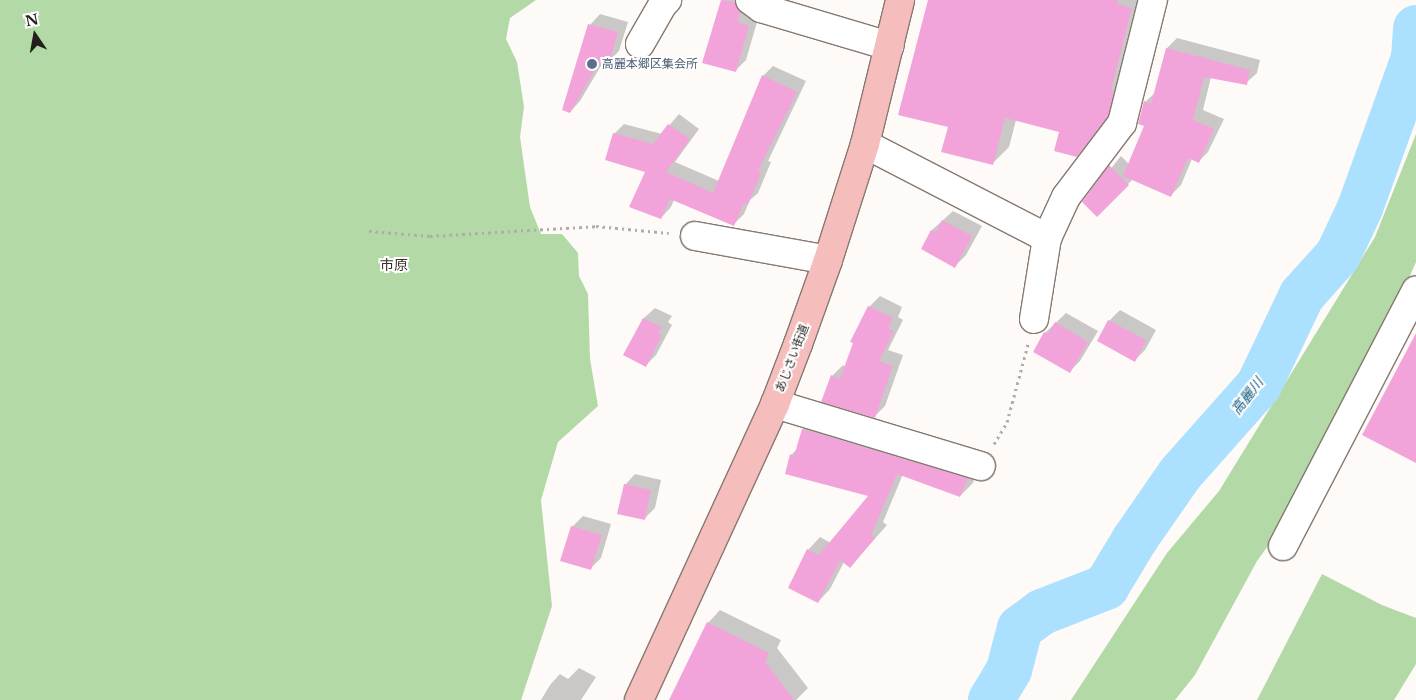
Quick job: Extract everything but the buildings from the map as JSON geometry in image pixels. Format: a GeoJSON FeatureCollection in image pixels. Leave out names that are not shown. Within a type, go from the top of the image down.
{"type":"FeatureCollection","features":[{"type":"Feature","properties":{"kind":"highway","name":"あじさい街道"},"geometry":{"type":"LineString","coordinates":[[639,700],[775,404],[828,260],[865,144],[900,0]]}},
{"type":"Feature","properties":{"kind":"street"},"geometry":{"type":"LineString","coordinates":[[640,44],[667,0]]}},
{"type":"Feature","properties":{"kind":"street"},"geometry":{"type":"LineString","coordinates":[[750,0],[761,8],[889,46]]}},
{"type":"Feature","properties":{"kind":"street"},"geometry":{"type":"LineString","coordinates":[[1034,319],[1047,238],[1066,197],[1122,123],[1152,0]]}},
{"type":"Feature","properties":{"kind":"street"},"geometry":{"type":"LineString","coordinates":[[865,144],[1047,238]]}},
{"type":"Feature","properties":{"kind":"street"},"geometry":{"type":"LineString","coordinates":[[695,236],[828,260]]}},
{"type":"Feature","properties":{"kind":"street"},"geometry":{"type":"LineString","coordinates":[[1283,546],[1416,290]]}},
{"type":"Feature","properties":{"kind":"street"},"geometry":{"type":"LineString","coordinates":[[775,404],[981,466]]}},
{"type":"Feature","properties":{"kind":"path"},"geometry":{"type":"LineString","coordinates":[[369,231],[430,236],[596,226],[695,236]]}},
{"type":"Feature","properties":{"kind":"path"},"geometry":{"type":"LineString","coordinates":[[981,466],[1007,422],[1034,319]]}},
{"type":"Feature","properties":{"kind":"green space"},"geometry":{"type":"Polygon","coordinates":[[[0,0],[536,0],[510,18],[506,39],[517,62],[524,107],[520,137],[530,207],[541,234],[562,234],[578,253],[579,276],[588,294],[590,359],[598,406],[558,442],[541,500],[552,606],[521,700],[0,700],[0,0]]]}},
{"type":"Feature","properties":{"kind":"green space"},"geometry":{"type":"Polygon","coordinates":[[[1416,134],[1416,262],[1352,408],[1288,518],[1257,561],[1195,675],[1175,700],[1071,700],[1167,553],[1219,491],[1375,237],[1416,134]]]}},
{"type":"Feature","properties":{"kind":"green space"},"geometry":{"type":"Polygon","coordinates":[[[1322,574],[1382,605],[1416,618],[1416,664],[1394,700],[1257,700],[1322,574]]]}},
{"type":"Feature","properties":{"kind":"waterway","name":"高麗川"},"geometry":{"type":"LineString","coordinates":[[991,700],[1009,670],[1020,628],[1042,612],[1106,587],[1135,539],[1180,474],[1259,385],[1302,295],[1338,255],[1360,208],[1414,58],[1416,28]]}},
{"type":"Feature","properties":{"kind":"place","name":"高麗本郷区集会所"},"geometry":{"type":"Point","coordinates":[592,64]}},
{"type":"Feature","properties":{"kind":"district","name":"市原"},"geometry":{"type":"Point","coordinates":[394,265]}}]}
